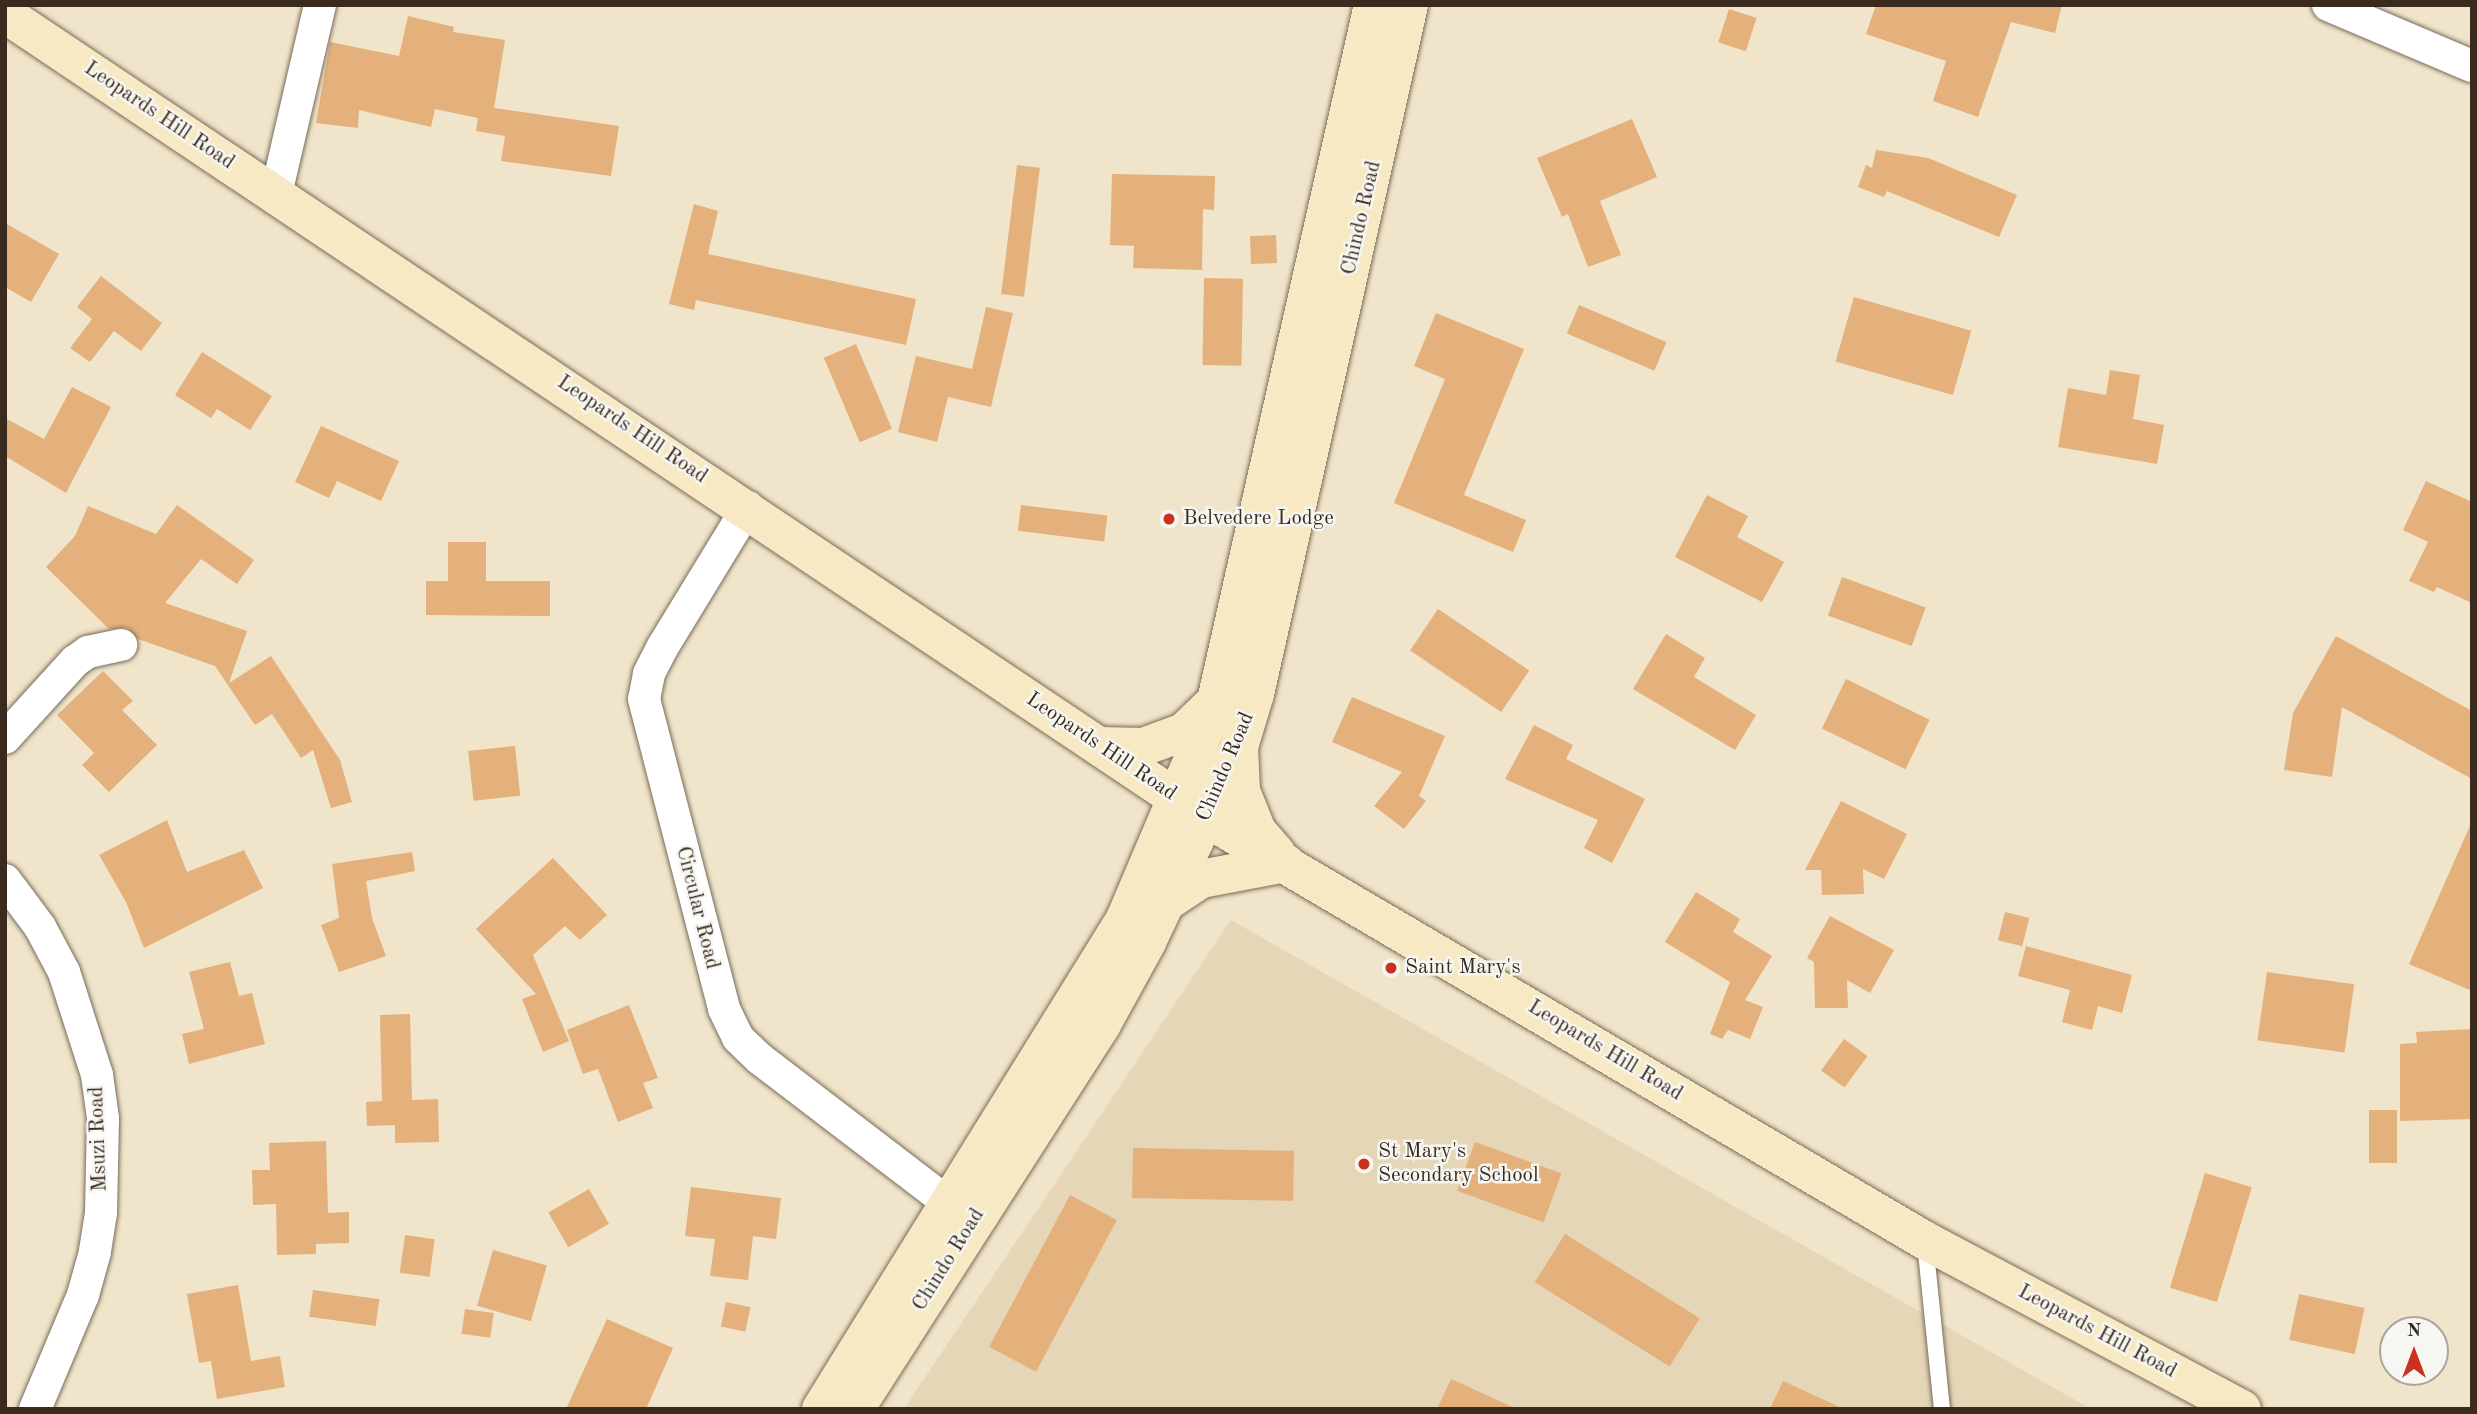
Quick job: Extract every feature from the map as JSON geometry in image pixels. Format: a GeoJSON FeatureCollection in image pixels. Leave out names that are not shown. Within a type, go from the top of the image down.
{"type":"FeatureCollection","features":[{"type":"Feature","properties":{"kind":"main road","name":"Chindo Road"},"geometry":{"type":"LineString","coordinates":[[1153,889],[1173,797],[1216,701],[1373,5]]}},
{"type":"Feature","properties":{"kind":"main road","name":"Chindo Road"},"geometry":{"type":"LineString","coordinates":[[855,1409],[1125,919],[1153,889],[1206,818],[1239,747],[1255,694],[1409,5]]}},
{"type":"Feature","properties":{"kind":"main road","name":"Leopards Hill Road"},"geometry":{"type":"LineString","coordinates":[[5,14],[747,507],[1206,818],[1924,1240],[2242,1409]]}},
{"type":"Feature","properties":{"kind":"main road"},"geometry":{"type":"LineString","coordinates":[[1100,746],[1153,743],[1184,732],[1216,701]]}},
{"type":"Feature","properties":{"kind":"main road"},"geometry":{"type":"LineString","coordinates":[[1100,746],[1132,781],[1146,827],[1153,889],[1286,863]]}},
{"type":"Feature","properties":{"kind":"main road"},"geometry":{"type":"LineString","coordinates":[[1239,747],[1241,791],[1257,831],[1286,863]]}},
{"type":"Feature","properties":{"kind":"main road","name":"Chindo Road"},"geometry":{"type":"LineString","coordinates":[[821,1409],[961,1213]]}},
{"type":"Feature","properties":{"kind":"street"},"geometry":{"type":"LineString","coordinates":[[276,194],[320,5]]}},
{"type":"Feature","properties":{"kind":"street"},"geometry":{"type":"LineString","coordinates":[[2328,5],[2472,66]]}},
{"type":"Feature","properties":{"kind":"street","name":"Circular Road"},"geometry":{"type":"LineString","coordinates":[[747,507],[662,648],[649,674],[644,699],[721,1000],[738,1038],[760,1059],[961,1213]]}},
{"type":"Feature","properties":{"kind":"street"},"geometry":{"type":"LineString","coordinates":[[5,738],[75,661],[88,652],[121,645]]}},
{"type":"Feature","properties":{"kind":"street","name":"Msuzi Road"},"geometry":{"type":"LineString","coordinates":[[5,880],[40,927],[64,972],[97,1075],[103,1118],[102,1213],[95,1252],[83,1295],[35,1409]]}},
{"type":"Feature","properties":{"kind":"lane"},"geometry":{"type":"LineString","coordinates":[[1924,1240],[1942,1409]]}},
{"type":"Feature","properties":{"kind":"shaded area","name":"St Mary's Secondary School"},"geometry":{"type":"Polygon","coordinates":[[[1231,920],[2091,1409],[904,1409],[1231,920]]]}},
{"type":"Feature","properties":{"kind":"building"},"geometry":{"type":"Polygon","coordinates":[[[1876,5],[2062,5],[2055,33],[2011,22],[1978,117],[1933,101],[1946,61],[1866,34],[1876,5]]]}},
{"type":"Feature","properties":{"kind":"building"},"geometry":{"type":"Polygon","coordinates":[[[1729,9],[1757,18],[1746,51],[1718,42],[1729,9]]]}},
{"type":"Feature","properties":{"kind":"building"},"geometry":{"type":"Polygon","coordinates":[[[408,16],[454,27],[453,32],[505,40],[494,108],[619,126],[611,176],[501,161],[505,136],[476,131],[478,118],[435,109],[431,127],[359,110],[358,128],[316,123],[330,42],[399,56],[408,16]]]}},
{"type":"Feature","properties":{"kind":"building"},"geometry":{"type":"Polygon","coordinates":[[[1632,119],[1657,177],[1600,201],[1621,255],[1588,267],[1568,214],[1562,217],[1537,158],[1632,119]]]}},
{"type":"Feature","properties":{"kind":"building"},"geometry":{"type":"Polygon","coordinates":[[[1876,150],[1928,158],[2017,195],[1999,237],[1887,191],[1884,197],[1858,187],[1866,165],[1872,168],[1876,150]]]}},
{"type":"Feature","properties":{"kind":"building"},"geometry":{"type":"Polygon","coordinates":[[[1017,165],[1040,168],[1024,297],[1001,294],[1017,165]]]}},
{"type":"Feature","properties":{"kind":"building"},"geometry":{"type":"Polygon","coordinates":[[[1112,174],[1215,176],[1214,210],[1203,209],[1202,270],[1133,268],[1134,246],[1110,245],[1112,174]]]}},
{"type":"Feature","properties":{"kind":"building"},"geometry":{"type":"Polygon","coordinates":[[[694,204],[718,211],[708,254],[916,299],[906,345],[696,300],[694,310],[669,304],[694,204]]]}},
{"type":"Feature","properties":{"kind":"building"},"geometry":{"type":"Polygon","coordinates":[[[5,223],[59,254],[31,302],[5,287],[5,223]]]}},
{"type":"Feature","properties":{"kind":"building"},"geometry":{"type":"Polygon","coordinates":[[[1276,235],[1277,263],[1251,264],[1250,236],[1276,235]]]}},
{"type":"Feature","properties":{"kind":"building"},"geometry":{"type":"Polygon","coordinates":[[[101,276],[162,323],[141,351],[114,331],[90,362],[70,348],[92,319],[77,307],[101,276]]]}},
{"type":"Feature","properties":{"kind":"building"},"geometry":{"type":"Polygon","coordinates":[[[1204,278],[1243,279],[1241,366],[1202,365],[1204,278]]]}},
{"type":"Feature","properties":{"kind":"building"},"geometry":{"type":"Polygon","coordinates":[[[1854,297],[1971,331],[1953,395],[1836,361],[1854,297]]]}},
{"type":"Feature","properties":{"kind":"building"},"geometry":{"type":"Polygon","coordinates":[[[1579,305],[1666,342],[1654,371],[1567,334],[1579,305]]]}},
{"type":"Feature","properties":{"kind":"building"},"geometry":{"type":"Polygon","coordinates":[[[986,307],[1013,313],[991,407],[948,397],[937,442],[898,432],[916,356],[972,369],[986,307]]]}},
{"type":"Feature","properties":{"kind":"building"},"geometry":{"type":"Polygon","coordinates":[[[1436,313],[1524,349],[1464,495],[1526,520],[1513,552],[1394,503],[1445,379],[1414,366],[1436,313]]]}},
{"type":"Feature","properties":{"kind":"building"},"geometry":{"type":"Polygon","coordinates":[[[856,344],[892,429],[860,442],[824,358],[856,344]]]}},
{"type":"Feature","properties":{"kind":"building"},"geometry":{"type":"Polygon","coordinates":[[[202,352],[272,396],[250,430],[217,409],[211,418],[175,395],[202,352]]]}},
{"type":"Feature","properties":{"kind":"building"},"geometry":{"type":"Polygon","coordinates":[[[2110,370],[2140,375],[2133,419],[2164,425],[2157,464],[2058,447],[2068,388],[2106,395],[2110,370]]]}},
{"type":"Feature","properties":{"kind":"building"},"geometry":{"type":"Polygon","coordinates":[[[72,387],[111,407],[66,493],[5,456],[5,418],[44,439],[72,387]]]}},
{"type":"Feature","properties":{"kind":"building"},"geometry":{"type":"Polygon","coordinates":[[[321,426],[399,461],[381,501],[337,481],[329,498],[295,482],[321,426]]]}},
{"type":"Feature","properties":{"kind":"building"},"geometry":{"type":"Polygon","coordinates":[[[2426,481],[2472,502],[2472,603],[2437,587],[2434,592],[2409,581],[2428,542],[2403,530],[2426,481]]]}},
{"type":"Feature","properties":{"kind":"building"},"geometry":{"type":"Polygon","coordinates":[[[1707,495],[1748,516],[1737,537],[1784,562],[1762,602],[1675,557],[1707,495]]]}},
{"type":"Feature","properties":{"kind":"building"},"geometry":{"type":"Polygon","coordinates":[[[177,505],[254,560],[237,584],[201,559],[165,603],[247,631],[229,683],[271,656],[340,760],[352,802],[331,808],[313,750],[301,758],[272,714],[255,725],[215,666],[138,639],[127,628],[109,629],[46,567],[75,536],[88,506],[156,534],[177,505]]]}},
{"type":"Feature","properties":{"kind":"building"},"geometry":{"type":"Polygon","coordinates":[[[1021,505],[1107,516],[1104,541],[1018,531],[1021,505]]]}},
{"type":"Feature","properties":{"kind":"building"},"geometry":{"type":"Polygon","coordinates":[[[448,542],[486,542],[486,581],[550,581],[550,616],[426,615],[426,581],[448,581],[448,542]]]}},
{"type":"Feature","properties":{"kind":"building"},"geometry":{"type":"Polygon","coordinates":[[[1842,577],[1926,607],[1912,646],[1828,616],[1842,577]]]}},
{"type":"Feature","properties":{"kind":"building"},"geometry":{"type":"Polygon","coordinates":[[[1438,609],[1529,671],[1501,712],[1410,650],[1438,609]]]}},
{"type":"Feature","properties":{"kind":"building"},"geometry":{"type":"Polygon","coordinates":[[[1666,634],[1705,658],[1694,677],[1756,715],[1735,750],[1633,689],[1666,634]]]}},
{"type":"Feature","properties":{"kind":"building"},"geometry":{"type":"Polygon","coordinates":[[[2336,636],[2472,711],[2472,779],[2342,707],[2332,777],[2284,770],[2293,713],[2336,636]]]}},
{"type":"Feature","properties":{"kind":"building"},"geometry":{"type":"Polygon","coordinates":[[[103,671],[133,701],[122,710],[157,745],[109,792],[82,765],[94,753],[57,715],[103,671]]]}},
{"type":"Feature","properties":{"kind":"building"},"geometry":{"type":"Polygon","coordinates":[[[1846,679],[1930,720],[1905,769],[1822,728],[1846,679]]]}},
{"type":"Feature","properties":{"kind":"building"},"geometry":{"type":"Polygon","coordinates":[[[1352,697],[1445,736],[1419,796],[1426,801],[1404,829],[1374,806],[1402,772],[1332,742],[1352,697]]]}},
{"type":"Feature","properties":{"kind":"building"},"geometry":{"type":"Polygon","coordinates":[[[1534,725],[1573,745],[1566,759],[1645,799],[1612,863],[1584,848],[1598,820],[1505,779],[1534,725]]]}},
{"type":"Feature","properties":{"kind":"building"},"geometry":{"type":"Polygon","coordinates":[[[515,746],[520,796],[473,801],[468,751],[515,746]]]}},
{"type":"Feature","properties":{"kind":"building"},"geometry":{"type":"Polygon","coordinates":[[[1841,801],[1907,834],[1884,879],[1863,869],[1864,894],[1822,895],[1821,870],[1805,870],[1841,801]]]}},
{"type":"Feature","properties":{"kind":"building"},"geometry":{"type":"Polygon","coordinates":[[[167,820],[187,872],[244,850],[263,888],[144,948],[126,902],[99,855],[167,820]]]}},
{"type":"Feature","properties":{"kind":"building"},"geometry":{"type":"Polygon","coordinates":[[[2472,821],[2472,991],[2409,964],[2472,821]]]}},
{"type":"Feature","properties":{"kind":"building"},"geometry":{"type":"Polygon","coordinates":[[[412,852],[415,871],[366,881],[372,918],[386,956],[339,972],[321,925],[339,918],[332,864],[412,852]]]}},
{"type":"Feature","properties":{"kind":"building"},"geometry":{"type":"Polygon","coordinates":[[[553,858],[607,915],[580,940],[565,926],[533,955],[569,1041],[543,1052],[522,999],[536,994],[476,929],[553,858]]]}},
{"type":"Feature","properties":{"kind":"building"},"geometry":{"type":"Polygon","coordinates":[[[1696,892],[1740,919],[1733,932],[1772,956],[1745,1000],[1763,1007],[1750,1039],[1728,1030],[1722,1039],[1710,1034],[1730,982],[1665,942],[1696,892]]]}},
{"type":"Feature","properties":{"kind":"building"},"geometry":{"type":"Polygon","coordinates":[[[2005,912],[2029,918],[2022,946],[1998,940],[2005,912]]]}},
{"type":"Feature","properties":{"kind":"building"},"geometry":{"type":"Polygon","coordinates":[[[1830,916],[1894,950],[1870,993],[1847,980],[1848,1008],[1815,1008],[1814,962],[1807,958],[1830,916]]]}},
{"type":"Feature","properties":{"kind":"building"},"geometry":{"type":"Polygon","coordinates":[[[2026,946],[2132,975],[2122,1013],[2098,1006],[2092,1030],[2062,1022],[2070,990],[2018,976],[2026,946]]]}},
{"type":"Feature","properties":{"kind":"building"},"geometry":{"type":"Polygon","coordinates":[[[230,962],[239,996],[252,993],[265,1044],[189,1064],[182,1034],[204,1029],[189,972],[230,962]]]}},
{"type":"Feature","properties":{"kind":"building"},"geometry":{"type":"Polygon","coordinates":[[[2267,972],[2354,984],[2345,1053],[2257,1040],[2267,972]]]}},
{"type":"Feature","properties":{"kind":"building"},"geometry":{"type":"Polygon","coordinates":[[[629,1005],[658,1078],[643,1083],[653,1108],[618,1122],[598,1069],[583,1074],[567,1030],[629,1005]]]}},
{"type":"Feature","properties":{"kind":"building"},"geometry":{"type":"Polygon","coordinates":[[[410,1014],[412,1100],[438,1099],[439,1142],[395,1143],[395,1125],[367,1126],[366,1102],[382,1101],[380,1015],[410,1014]]]}},
{"type":"Feature","properties":{"kind":"building"},"geometry":{"type":"Polygon","coordinates":[[[2472,1029],[2472,1119],[2400,1121],[2400,1044],[2417,1043],[2416,1032],[2472,1029]]]}},
{"type":"Feature","properties":{"kind":"building"},"geometry":{"type":"Polygon","coordinates":[[[1844,1039],[1867,1056],[1845,1088],[1821,1071],[1844,1039]]]}},
{"type":"Feature","properties":{"kind":"building"},"geometry":{"type":"Polygon","coordinates":[[[2369,1110],[2397,1110],[2397,1163],[2369,1163],[2369,1110]]]}},
{"type":"Feature","properties":{"kind":"building"},"geometry":{"type":"Polygon","coordinates":[[[326,1141],[328,1213],[349,1212],[349,1243],[316,1244],[316,1254],[277,1255],[276,1204],[253,1205],[252,1170],[270,1170],[269,1143],[326,1141]]]}},
{"type":"Feature","properties":{"kind":"building"},"geometry":{"type":"Polygon","coordinates":[[[1475,1142],[1561,1173],[1544,1222],[1457,1191],[1475,1142]]]}},
{"type":"Feature","properties":{"kind":"building"},"geometry":{"type":"Polygon","coordinates":[[[1133,1148],[1294,1151],[1293,1201],[1132,1198],[1133,1148]]]}},
{"type":"Feature","properties":{"kind":"building"},"geometry":{"type":"Polygon","coordinates":[[[2205,1173],[2252,1187],[2217,1302],[2170,1288],[2205,1173]]]}},
{"type":"Feature","properties":{"kind":"building"},"geometry":{"type":"Polygon","coordinates":[[[691,1187],[781,1198],[776,1239],[753,1236],[748,1280],[710,1276],[715,1239],[685,1236],[691,1187]]]}},
{"type":"Feature","properties":{"kind":"building"},"geometry":{"type":"Polygon","coordinates":[[[589,1189],[609,1224],[568,1247],[548,1212],[589,1189]]]}},
{"type":"Feature","properties":{"kind":"building"},"geometry":{"type":"Polygon","coordinates":[[[1070,1195],[1117,1220],[1036,1372],[989,1347],[1070,1195]]]}},
{"type":"Feature","properties":{"kind":"building"},"geometry":{"type":"Polygon","coordinates":[[[1565,1234],[1700,1318],[1670,1367],[1535,1282],[1565,1234]]]}},
{"type":"Feature","properties":{"kind":"building"},"geometry":{"type":"Polygon","coordinates":[[[405,1235],[435,1239],[429,1277],[400,1273],[405,1235]]]}},
{"type":"Feature","properties":{"kind":"building"},"geometry":{"type":"Polygon","coordinates":[[[493,1250],[547,1265],[531,1321],[477,1306],[493,1250]]]}},
{"type":"Feature","properties":{"kind":"building"},"geometry":{"type":"Polygon","coordinates":[[[238,1285],[251,1361],[280,1356],[285,1387],[217,1399],[211,1361],[199,1363],[187,1294],[238,1285]]]}},
{"type":"Feature","properties":{"kind":"building"},"geometry":{"type":"Polygon","coordinates":[[[313,1290],[379,1299],[376,1326],[309,1317],[313,1290]]]}},
{"type":"Feature","properties":{"kind":"building"},"geometry":{"type":"Polygon","coordinates":[[[2299,1294],[2365,1308],[2355,1354],[2289,1340],[2299,1294]]]}},
{"type":"Feature","properties":{"kind":"building"},"geometry":{"type":"Polygon","coordinates":[[[726,1302],[750,1307],[745,1332],[721,1326],[726,1302]]]}},
{"type":"Feature","properties":{"kind":"building"},"geometry":{"type":"Polygon","coordinates":[[[465,1309],[494,1313],[490,1338],[462,1334],[465,1309]]]}},
{"type":"Feature","properties":{"kind":"building"},"geometry":{"type":"Polygon","coordinates":[[[607,1319],[673,1348],[646,1409],[566,1409],[607,1319]]]}},
{"type":"Feature","properties":{"kind":"building"},"geometry":{"type":"Polygon","coordinates":[[[1451,1379],[1517,1409],[1437,1409],[1451,1379]]]}},
{"type":"Feature","properties":{"kind":"building"},"geometry":{"type":"Polygon","coordinates":[[[1783,1381],[1844,1409],[1770,1409],[1783,1381]]]}},
{"type":"Feature","properties":{"kind":"place","name":"Belvedere Lodge"},"geometry":{"type":"Point","coordinates":[1169,519]}},
{"type":"Feature","properties":{"kind":"place","name":"Saint Mary's"},"geometry":{"type":"Point","coordinates":[1391,968]}},
{"type":"Feature","properties":{"kind":"place","name":"St Mary's Secondary School"},"geometry":{"type":"Point","coordinates":[1364,1164]}}]}
